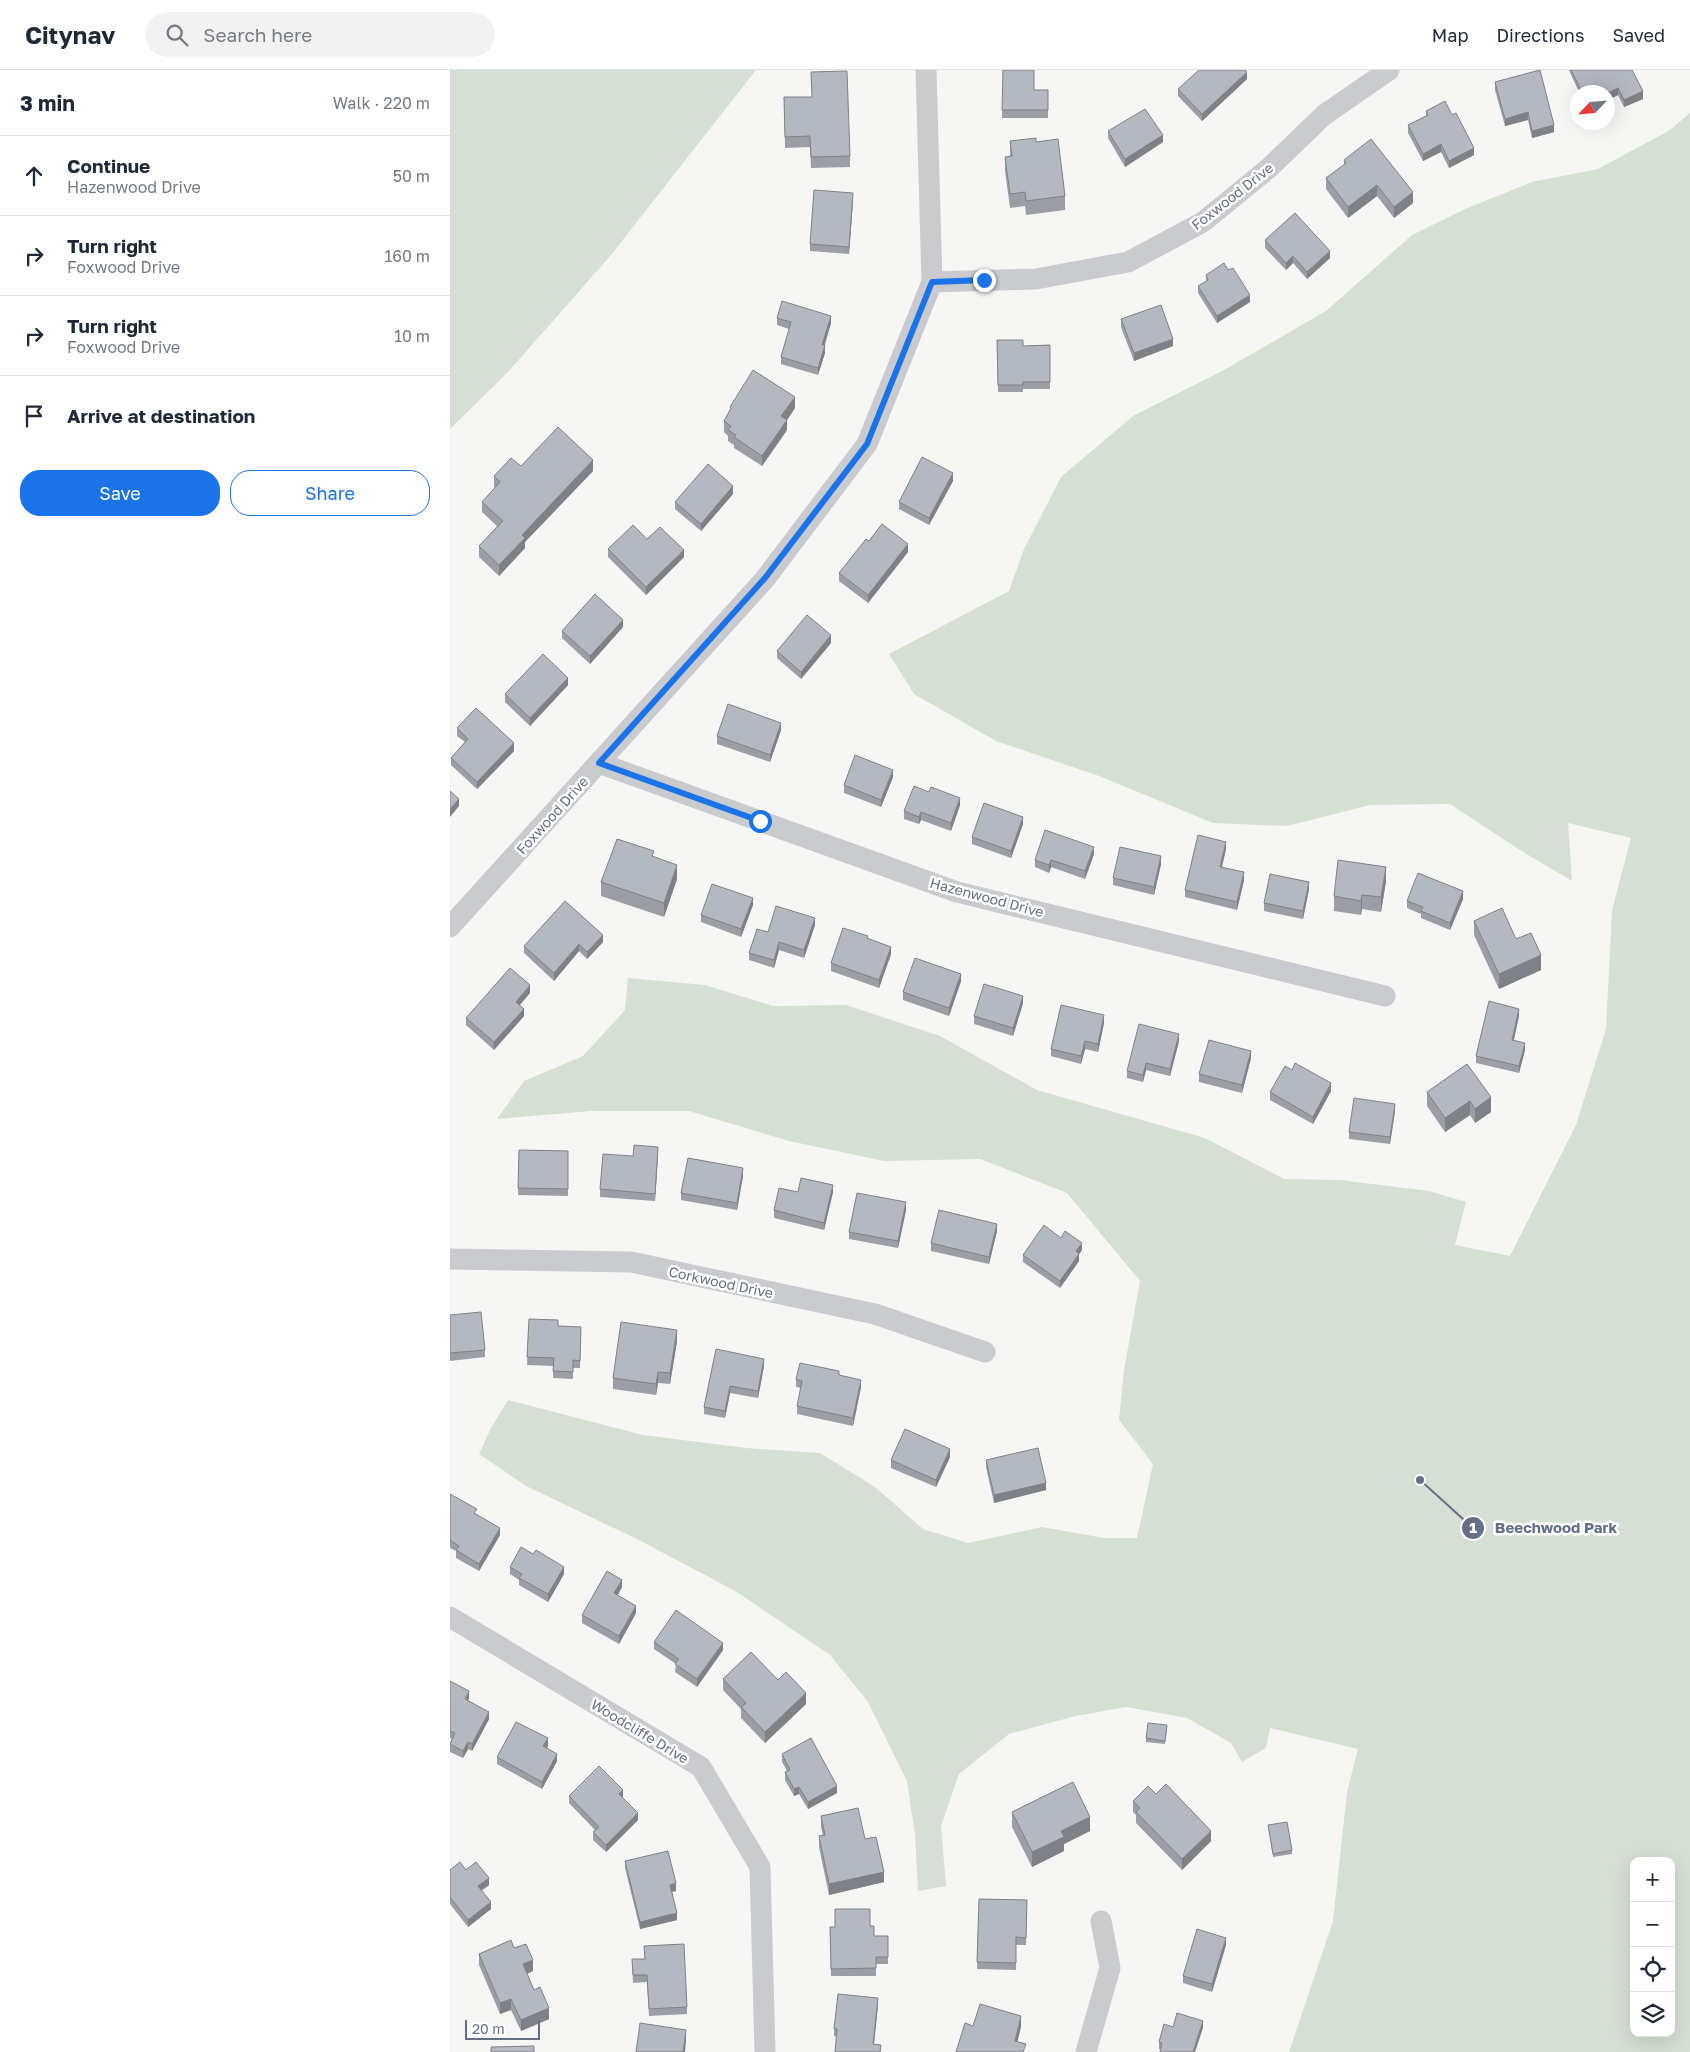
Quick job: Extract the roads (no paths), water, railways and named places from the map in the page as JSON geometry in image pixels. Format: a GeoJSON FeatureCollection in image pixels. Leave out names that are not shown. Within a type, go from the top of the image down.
{"type":"FeatureCollection","features":[{"type":"Feature","properties":{"kind":"street","name":"Foxwood Drive"},"geometry":{"type":"LineString","coordinates":[[450,927],[765,578],[867,444],[932,282],[926,70]]}},
{"type":"Feature","properties":{"kind":"street","name":"Foxwood Drive"},"geometry":{"type":"LineString","coordinates":[[932,282],[1036,280],[1128,262],[1203,222],[1270,167],[1324,114],[1389,70]]}},
{"type":"Feature","properties":{"kind":"street","name":"Hazenwood Drive"},"geometry":{"type":"LineString","coordinates":[[599,763],[957,892],[1385,996]]}},
{"type":"Feature","properties":{"kind":"street","name":"Corkwood Drive"},"geometry":{"type":"LineString","coordinates":[[450,1259],[631,1262],[875,1314],[985,1352]]}},
{"type":"Feature","properties":{"kind":"street","name":"Woodcliffe Drive"},"geometry":{"type":"LineString","coordinates":[[450,1617],[701,1767],[760,1867],[765,2052]]}},
{"type":"Feature","properties":{"kind":"street"},"geometry":{"type":"LineString","coordinates":[[1086,2052],[1110,1968],[1101,1922]]}},
{"type":"Feature","properties":{"kind":"place","name":"Beechwood Park"},"geometry":{"type":"Point","coordinates":[1420,1480]}}]}
